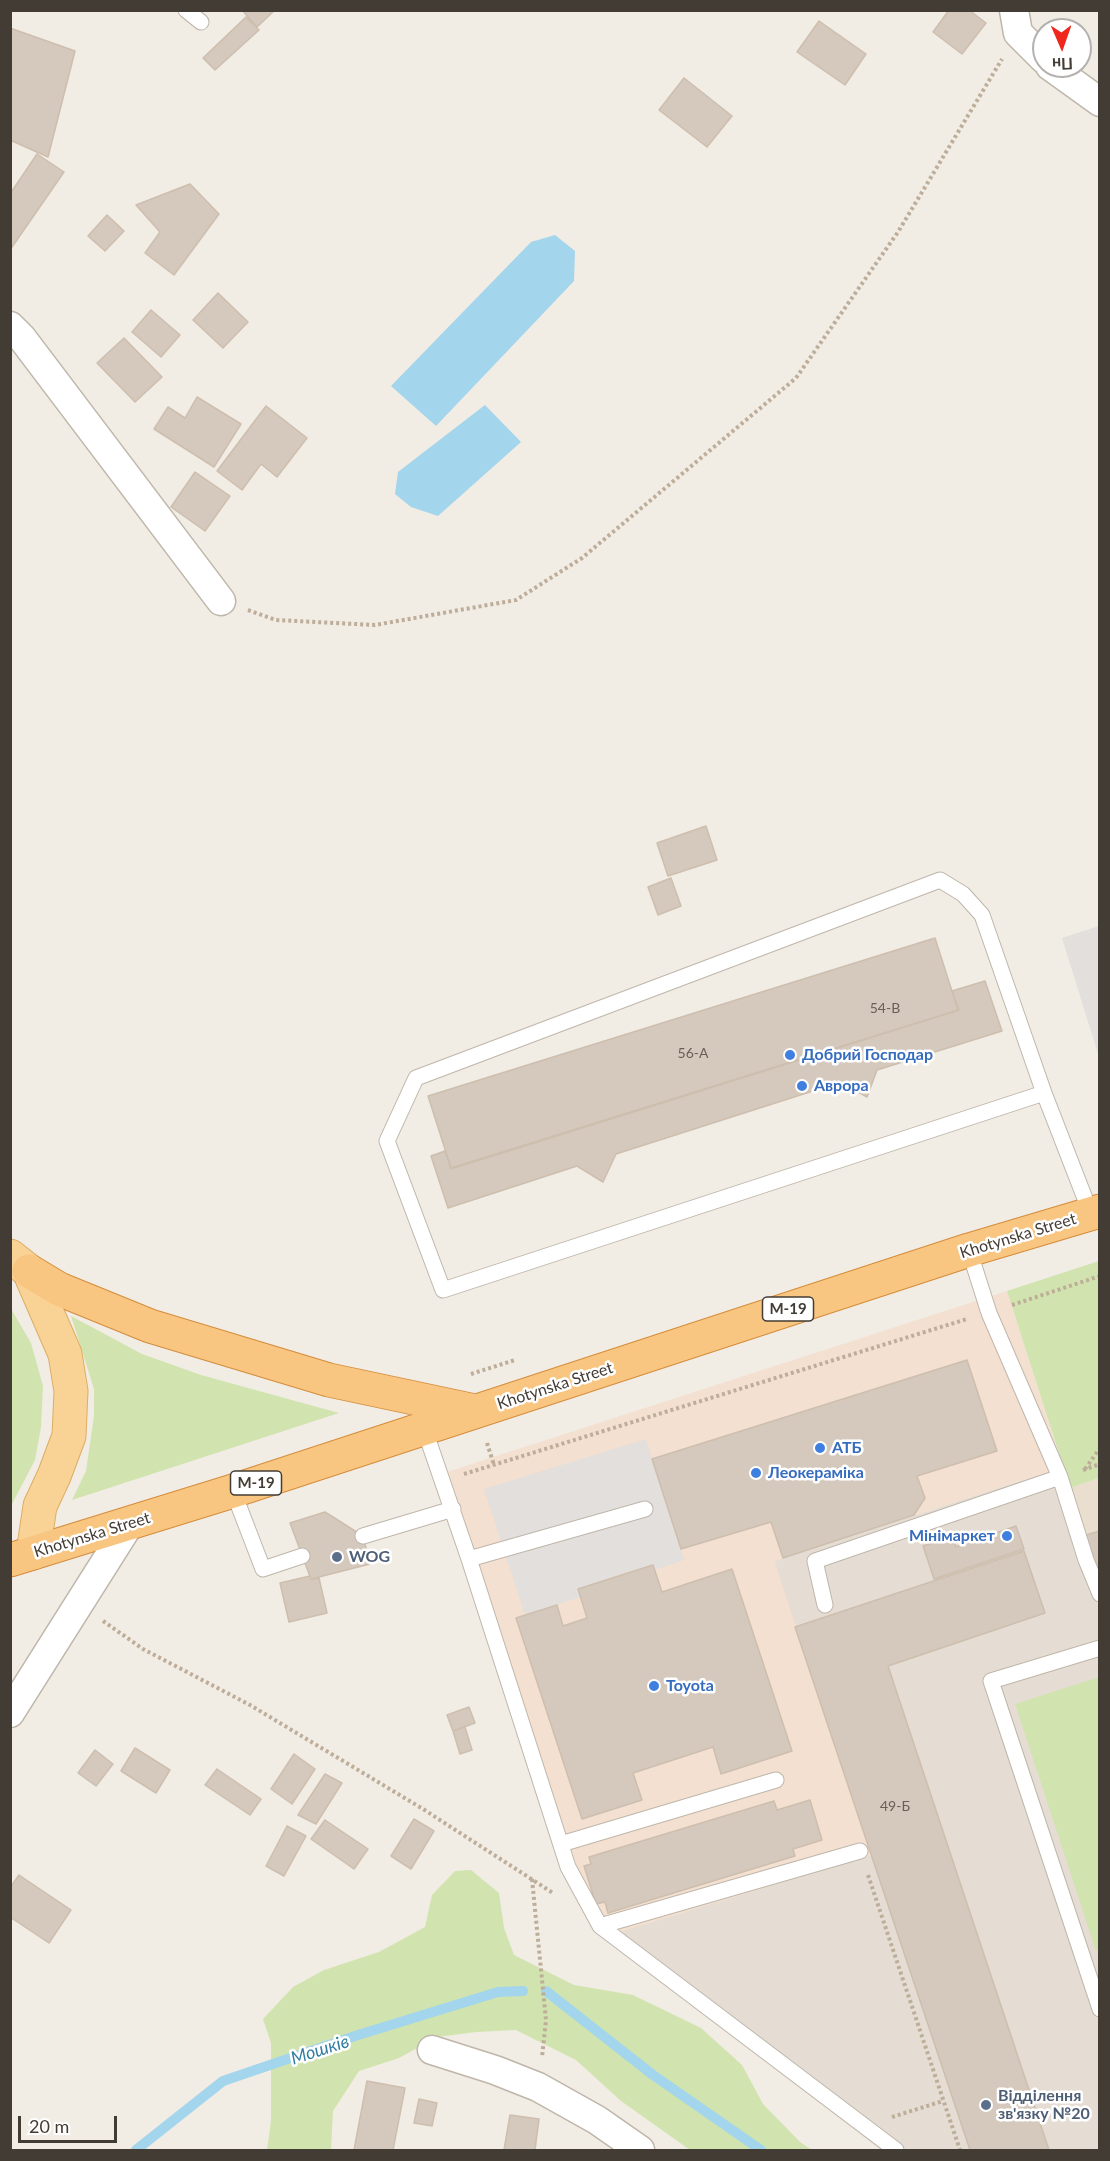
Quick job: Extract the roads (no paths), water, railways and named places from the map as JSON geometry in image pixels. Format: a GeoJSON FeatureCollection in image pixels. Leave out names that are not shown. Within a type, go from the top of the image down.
{"type":"FeatureCollection","features":[{"type":"Feature","properties":{"kind":"highway","name":"Khotynska Street"},"geometry":{"type":"LineString","coordinates":[[22,1556],[233,1491],[969,1250],[1095,1213]]}},
{"type":"Feature","properties":{"kind":"highway"},"geometry":{"type":"LineString","coordinates":[[20,1263],[59,1289],[150,1326],[329,1380],[477,1411]]}},
{"type":"Feature","properties":{"kind":"main road"},"geometry":{"type":"LineString","coordinates":[[20,1263],[64,1354],[71,1392],[69,1436],[22,1556]]}},
{"type":"Feature","properties":{"kind":"street"},"geometry":{"type":"LineString","coordinates":[[1016,22],[1032,43]]}},
{"type":"Feature","properties":{"kind":"street"},"geometry":{"type":"LineString","coordinates":[[1067,78],[1100,102]]}},
{"type":"Feature","properties":{"kind":"street"},"geometry":{"type":"LineString","coordinates":[[10,326],[22,338],[222,601]]}},
{"type":"Feature","properties":{"kind":"street"},"geometry":{"type":"LineString","coordinates":[[10,1713],[130,1524]]}},
{"type":"Feature","properties":{"kind":"street"},"geometry":{"type":"LineString","coordinates":[[432,2050],[495,2070],[538,2087],[597,2120],[640,2151]]}},
{"type":"Feature","properties":{"kind":"lane"},"geometry":{"type":"LineString","coordinates":[[186,10],[201,22]]}},
{"type":"Feature","properties":{"kind":"lane"},"geometry":{"type":"LineString","coordinates":[[1044,1093],[444,1290],[387,1141],[416,1078],[940,880],[963,894],[982,915],[1044,1093],[1095,1213]]}},
{"type":"Feature","properties":{"kind":"lane"},"geometry":{"type":"LineString","coordinates":[[969,1250],[989,1312],[1060,1477],[1086,1560],[1100,1594]]}},
{"type":"Feature","properties":{"kind":"lane"},"geometry":{"type":"LineString","coordinates":[[424,1428],[444,1481],[568,1867],[600,1926],[896,2151]]}},
{"type":"Feature","properties":{"kind":"lane"},"geometry":{"type":"LineString","coordinates":[[825,1605],[814,1561],[1060,1477]]}},
{"type":"Feature","properties":{"kind":"lane"},"geometry":{"type":"LineString","coordinates":[[233,1491],[263,1569],[302,1556]]}},
{"type":"Feature","properties":{"kind":"lane"},"geometry":{"type":"LineString","coordinates":[[363,1536],[453,1509]]}},
{"type":"Feature","properties":{"kind":"lane"},"geometry":{"type":"LineString","coordinates":[[469,1559],[645,1509]]}},
{"type":"Feature","properties":{"kind":"lane"},"geometry":{"type":"LineString","coordinates":[[1100,1647],[991,1681],[1100,2009]]}},
{"type":"Feature","properties":{"kind":"lane"},"geometry":{"type":"LineString","coordinates":[[561,1844],[776,1780]]}},
{"type":"Feature","properties":{"kind":"lane"},"geometry":{"type":"LineString","coordinates":[[600,1926],[860,1851]]}},
{"type":"Feature","properties":{"kind":"water"},"geometry":{"type":"Polygon","coordinates":[[[555,235],[575,251],[574,281],[436,426],[391,386],[531,242],[555,235]]]}},
{"type":"Feature","properties":{"kind":"water"},"geometry":{"type":"Polygon","coordinates":[[[485,405],[521,442],[438,516],[411,507],[395,494],[398,472],[485,405]]]}},
{"type":"Feature","properties":{"kind":"waterway","name":"Мошків"},"geometry":{"type":"LineString","coordinates":[[136,2150],[223,2081],[358,2035],[498,1992],[523,1991]]}},
{"type":"Feature","properties":{"kind":"waterway","name":"Мошків"},"geometry":{"type":"LineString","coordinates":[[546,1991],[653,2075],[761,2150]]}},
{"type":"Feature","properties":{"kind":"place","name":"Добрий Господар"},"geometry":{"type":"Point","coordinates":[790,1055]}},
{"type":"Feature","properties":{"kind":"place","name":"Аврора"},"geometry":{"type":"Point","coordinates":[802,1086]}},
{"type":"Feature","properties":{"kind":"place","name":"АТБ"},"geometry":{"type":"Point","coordinates":[820,1448]}},
{"type":"Feature","properties":{"kind":"place","name":"Леокераміка"},"geometry":{"type":"Point","coordinates":[756,1473]}},
{"type":"Feature","properties":{"kind":"place","name":"Мінімаркет"},"geometry":{"type":"Point","coordinates":[1007,1536]}},
{"type":"Feature","properties":{"kind":"place","name":"WOG"},"geometry":{"type":"Point","coordinates":[337,1557]}},
{"type":"Feature","properties":{"kind":"place","name":"Toyota"},"geometry":{"type":"Point","coordinates":[654,1686]}},
{"type":"Feature","properties":{"kind":"place","name":"Відділення зв'язку №20"},"geometry":{"type":"Point","coordinates":[986,2105]}}]}
